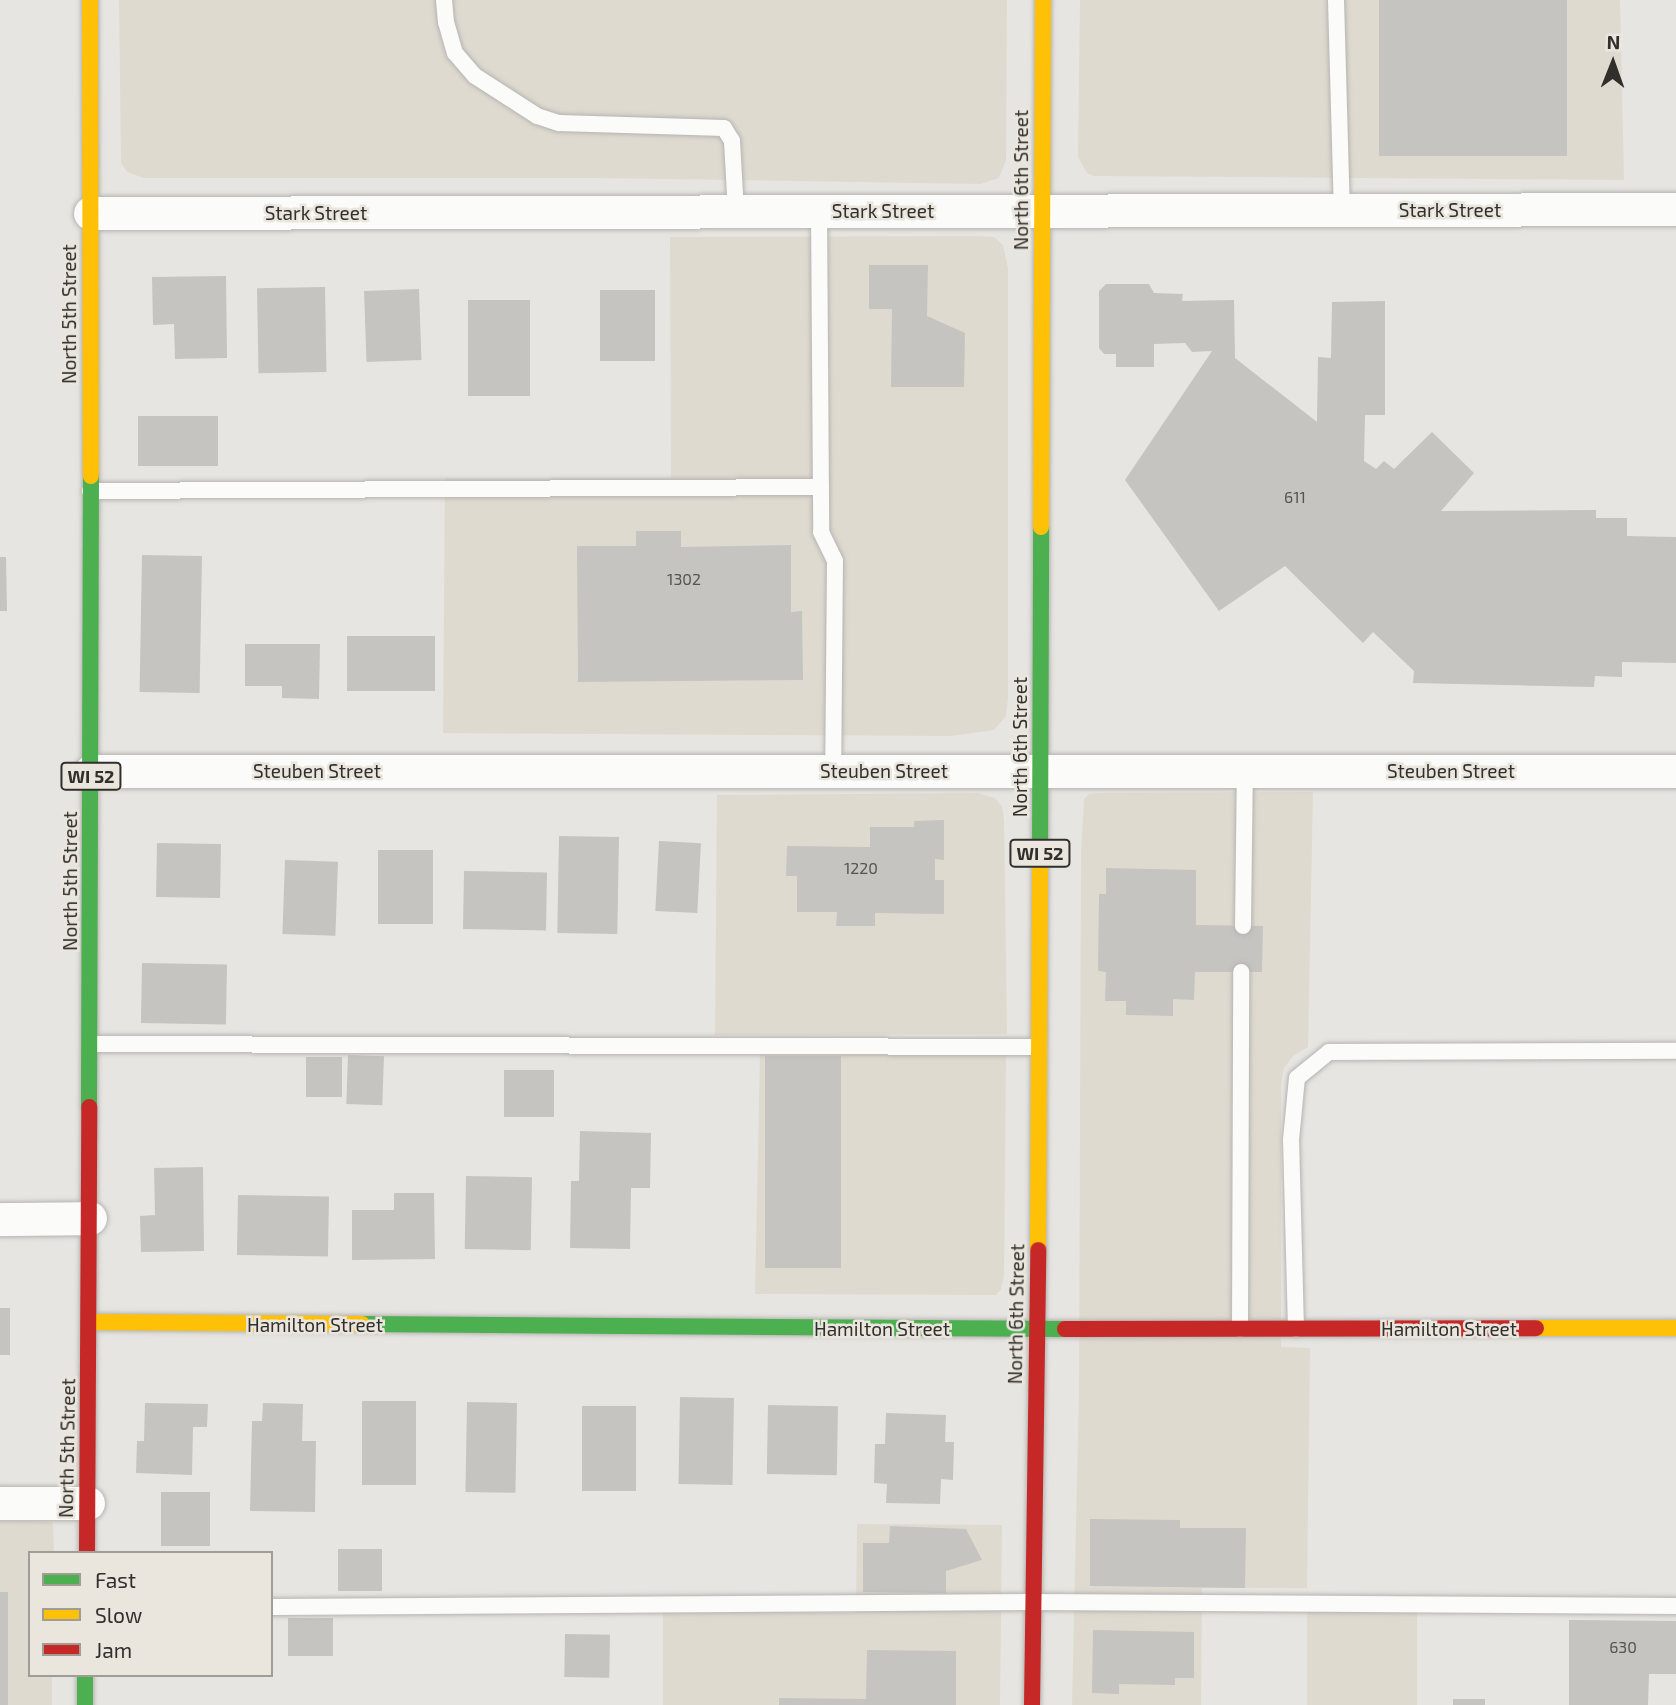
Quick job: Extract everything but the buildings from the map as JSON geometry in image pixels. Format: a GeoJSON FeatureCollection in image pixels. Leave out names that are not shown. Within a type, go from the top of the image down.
{"type":"FeatureCollection","features":[{"type":"Feature","properties":{"kind":"main road","name":"North 5th Street"},"geometry":{"type":"LineString","coordinates":[[87,1551],[91,771],[90,0]]}},
{"type":"Feature","properties":{"kind":"main road","name":"North 6th Street"},"geometry":{"type":"LineString","coordinates":[[1032,1705],[1041,771],[1043,0]]}},
{"type":"Feature","properties":{"kind":"main road","name":"Hamilton Street"},"geometry":{"type":"LineString","coordinates":[[89,1322],[1037,1329],[1676,1328]]}},
{"type":"Feature","properties":{"kind":"main road"},"geometry":{"type":"LineString","coordinates":[[85,1677],[85,1705]]}},
{"type":"Feature","properties":{"kind":"street","name":"Stark Street"},"geometry":{"type":"LineString","coordinates":[[90,213],[1676,209]]}},
{"type":"Feature","properties":{"kind":"street","name":"Steuben Street"},"geometry":{"type":"LineString","coordinates":[[91,771],[1676,771]]}},
{"type":"Feature","properties":{"kind":"street"},"geometry":{"type":"LineString","coordinates":[[0,1219],[90,1218]]}},
{"type":"Feature","properties":{"kind":"street"},"geometry":{"type":"LineString","coordinates":[[0,1503],[88,1503]]}},
{"type":"Feature","properties":{"kind":"lane"},"geometry":{"type":"LineString","coordinates":[[444,0],[446,22],[455,53],[475,76],[537,116],[559,123],[724,128],[732,141],[736,212]]}},
{"type":"Feature","properties":{"kind":"lane"},"geometry":{"type":"LineString","coordinates":[[1336,0],[1342,210]]}},
{"type":"Feature","properties":{"kind":"lane"},"geometry":{"type":"LineString","coordinates":[[819,211],[821,532],[835,561],[833,771]]}},
{"type":"Feature","properties":{"kind":"lane"},"geometry":{"type":"LineString","coordinates":[[90,491],[821,487]]}},
{"type":"Feature","properties":{"kind":"lane"},"geometry":{"type":"LineString","coordinates":[[1243,926],[1245,771]]}},
{"type":"Feature","properties":{"kind":"lane"},"geometry":{"type":"LineString","coordinates":[[1240,1329],[1241,972]]}},
{"type":"Feature","properties":{"kind":"lane"},"geometry":{"type":"LineString","coordinates":[[90,1045],[1039,1047]]}},
{"type":"Feature","properties":{"kind":"lane"},"geometry":{"type":"LineString","coordinates":[[1296,1329],[1291,1140],[1295,1089],[1297,1078],[1329,1052],[1676,1051]]}},
{"type":"Feature","properties":{"kind":"lane"},"geometry":{"type":"LineString","coordinates":[[273,1607],[1033,1602],[1676,1606]]}},
{"type":"Feature","properties":{"kind":"shaded area"},"geometry":{"type":"Polygon","coordinates":[[[119,0],[1007,0],[1006,160],[999,178],[980,184],[600,178],[144,178],[127,172],[121,163],[119,0]]]}},
{"type":"Feature","properties":{"kind":"shaded area"},"geometry":{"type":"Polygon","coordinates":[[[1080,0],[1620,0],[1624,180],[1094,176],[1087,173],[1078,157],[1080,0]]]}},
{"type":"Feature","properties":{"kind":"shaded area"},"geometry":{"type":"Polygon","coordinates":[[[670,237],[994,237],[1003,245],[1008,268],[1008,698],[1006,716],[994,730],[951,736],[443,733],[445,478],[671,478],[670,237]]]}},
{"type":"Feature","properties":{"kind":"shaded area"},"geometry":{"type":"Polygon","coordinates":[[[1313,792],[1308,1047],[1293,1056],[1284,1068],[1281,1084],[1281,1347],[1310,1348],[1307,1588],[1202,1588],[1201,1705],[1072,1705],[1079,1391],[1081,854],[1084,799],[1089,794],[1100,793],[1313,792]]]}},
{"type":"Feature","properties":{"kind":"shaded area"},"geometry":{"type":"Polygon","coordinates":[[[978,793],[995,798],[1002,806],[1004,820],[1007,1034],[715,1035],[717,795],[978,793]]]}},
{"type":"Feature","properties":{"kind":"shaded area"},"geometry":{"type":"Polygon","coordinates":[[[1006,1053],[1004,1276],[1001,1289],[996,1295],[755,1294],[760,1054],[1006,1053]]]}},
{"type":"Feature","properties":{"kind":"shaded area"},"geometry":{"type":"Polygon","coordinates":[[[0,1521],[53,1522],[54,1551],[28,1551],[28,1677],[52,1677],[52,1705],[0,1705],[0,1521]]]}},
{"type":"Feature","properties":{"kind":"shaded area"},"geometry":{"type":"Polygon","coordinates":[[[857,1524],[1002,1525],[1000,1705],[663,1705],[663,1611],[856,1613],[857,1524]]]}},
{"type":"Feature","properties":{"kind":"shaded area"},"geometry":{"type":"Polygon","coordinates":[[[1307,1604],[1417,1604],[1417,1705],[1307,1705],[1307,1604]]]}},
{"type":"Feature","properties":{"kind":"traffic: fast"},"geometry":{"type":"LineString","coordinates":[[89,1107],[91,476]]}},
{"type":"Feature","properties":{"kind":"traffic: fast"},"geometry":{"type":"LineString","coordinates":[[1040,857],[1041,527]]}},
{"type":"Feature","properties":{"kind":"traffic: fast"},"geometry":{"type":"LineString","coordinates":[[362,1324],[1065,1329]]}},
{"type":"Feature","properties":{"kind":"traffic: fast"},"geometry":{"type":"LineString","coordinates":[[85,1677],[85,1705]]}},
{"type":"Feature","properties":{"kind":"traffic: slow"},"geometry":{"type":"LineString","coordinates":[[90,0],[91,476]]}},
{"type":"Feature","properties":{"kind":"traffic: slow"},"geometry":{"type":"LineString","coordinates":[[1041,527],[1043,0]]}},
{"type":"Feature","properties":{"kind":"traffic: slow"},"geometry":{"type":"LineString","coordinates":[[1038,1250],[1040,857]]}},
{"type":"Feature","properties":{"kind":"traffic: slow"},"geometry":{"type":"LineString","coordinates":[[89,1322],[362,1324]]}},
{"type":"Feature","properties":{"kind":"traffic: slow"},"geometry":{"type":"LineString","coordinates":[[1536,1328],[1676,1328]]}},
{"type":"Feature","properties":{"kind":"traffic: jam"},"geometry":{"type":"LineString","coordinates":[[87,1551],[89,1107]]}},
{"type":"Feature","properties":{"kind":"traffic: jam"},"geometry":{"type":"LineString","coordinates":[[1032,1705],[1038,1250]]}},
{"type":"Feature","properties":{"kind":"traffic: jam"},"geometry":{"type":"LineString","coordinates":[[1065,1329],[1536,1328]]}}]}
